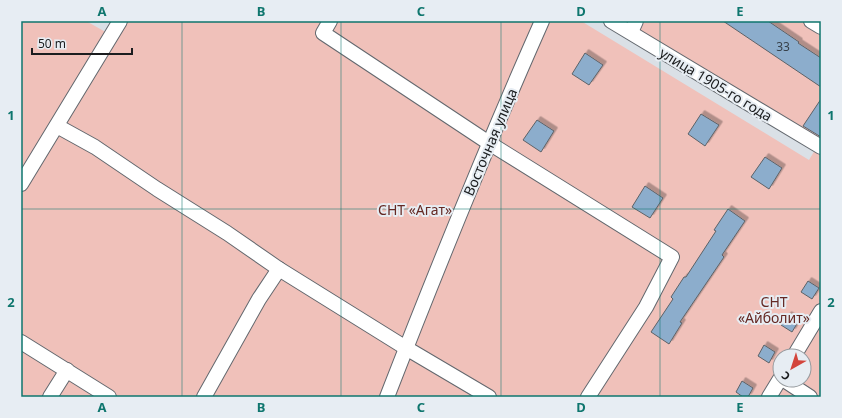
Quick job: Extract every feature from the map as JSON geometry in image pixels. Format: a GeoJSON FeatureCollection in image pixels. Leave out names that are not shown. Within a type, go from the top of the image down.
{"type":"FeatureCollection","features":[{"type":"Feature","properties":{"kind":"street"},"geometry":{"type":"LineString","coordinates":[[21,184],[120,21]]}},
{"type":"Feature","properties":{"kind":"street"},"geometry":{"type":"LineString","coordinates":[[330,21],[323,33],[489,143],[672,257],[646,307],[588,397]]}},
{"type":"Feature","properties":{"kind":"street","name":"Восточная улица"},"geometry":{"type":"LineString","coordinates":[[387,397],[489,143],[542,21]]}},
{"type":"Feature","properties":{"kind":"street","name":"улица 1905-го года"},"geometry":{"type":"LineString","coordinates":[[611,21],[633,27],[821,147]]}},
{"type":"Feature","properties":{"kind":"street"},"geometry":{"type":"LineString","coordinates":[[811,21],[821,27]]}},
{"type":"Feature","properties":{"kind":"street"},"geometry":{"type":"LineString","coordinates":[[57,126],[95,147],[157,189],[227,233],[279,269],[406,348],[489,397]]}},
{"type":"Feature","properties":{"kind":"street"},"geometry":{"type":"LineString","coordinates":[[204,397],[259,299],[279,269]]}},
{"type":"Feature","properties":{"kind":"street"},"geometry":{"type":"LineString","coordinates":[[799,348],[821,311]]}},
{"type":"Feature","properties":{"kind":"street"},"geometry":{"type":"LineString","coordinates":[[21,342],[109,397]]}},
{"type":"Feature","properties":{"kind":"street"},"geometry":{"type":"LineString","coordinates":[[50,397],[67,370]]}},
{"type":"Feature","properties":{"kind":"street"},"geometry":{"type":"LineString","coordinates":[[769,397],[774,388]]}},
{"type":"Feature","properties":{"kind":"street"},"geometry":{"type":"LineString","coordinates":[[796,388],[810,397]]}},
{"type":"Feature","properties":{"kind":"green space","name":"СНТ «Агат»"},"geometry":{"type":"Polygon","coordinates":[[[21,21],[86,21],[111,35],[118,21],[581,21],[809,160],[818,145],[617,21],[821,21],[821,397],[21,397],[21,21]]]}},
{"type":"Feature","properties":{"kind":"building"},"geometry":{"type":"Polygon","coordinates":[[[723,21],[768,21],[821,58],[821,87],[723,21]]]}},
{"type":"Feature","properties":{"kind":"building"},"geometry":{"type":"Polygon","coordinates":[[[585,53],[603,65],[589,85],[572,74],[585,53]]]}},
{"type":"Feature","properties":{"kind":"building"},"geometry":{"type":"Polygon","coordinates":[[[821,99],[821,137],[803,126],[821,99]]]}},
{"type":"Feature","properties":{"kind":"building"},"geometry":{"type":"Polygon","coordinates":[[[701,114],[719,125],[705,146],[688,134],[701,114]]]}},
{"type":"Feature","properties":{"kind":"building"},"geometry":{"type":"Polygon","coordinates":[[[537,120],[554,131],[541,152],[523,140],[537,120]]]}},
{"type":"Feature","properties":{"kind":"building"},"geometry":{"type":"Polygon","coordinates":[[[765,157],[782,168],[769,189],[751,177],[765,157]]]}},
{"type":"Feature","properties":{"kind":"building"},"geometry":{"type":"Polygon","coordinates":[[[645,186],[663,198],[650,218],[632,207],[645,186]]]}},
{"type":"Feature","properties":{"kind":"building"},"geometry":{"type":"Polygon","coordinates":[[[728,209],[745,221],[722,255],[724,257],[680,322],[682,323],[669,344],[651,332],[673,299],[671,297],[716,231],[714,230],[728,209]]]}},
{"type":"Feature","properties":{"kind":"building"},"geometry":{"type":"Polygon","coordinates":[[[808,281],[819,288],[812,299],[801,292],[808,281]]]}},
{"type":"Feature","properties":{"kind":"building"},"geometry":{"type":"Polygon","coordinates":[[[788,315],[798,322],[792,332],[781,325],[788,315]]]}},
{"type":"Feature","properties":{"kind":"building"},"geometry":{"type":"Polygon","coordinates":[[[764,345],[772,350],[772,358],[769,363],[758,356],[764,345]]]}},
{"type":"Feature","properties":{"kind":"building"},"geometry":{"type":"Polygon","coordinates":[[[742,381],[753,388],[748,397],[743,397],[736,392],[742,381]]]}},
{"type":"Feature","properties":{"kind":"park label","name":"СНТ «Айболит»"},"geometry":{"type":"Point","coordinates":[774,310]}}]}
